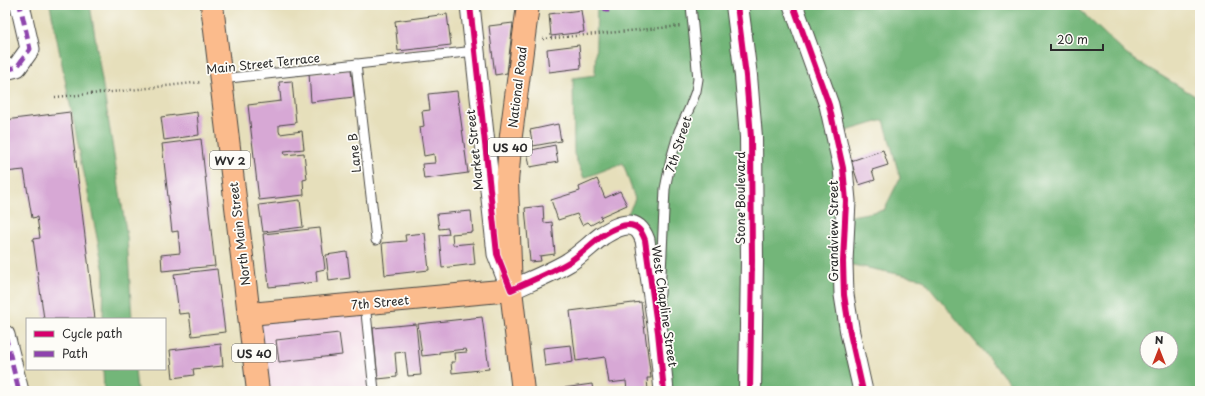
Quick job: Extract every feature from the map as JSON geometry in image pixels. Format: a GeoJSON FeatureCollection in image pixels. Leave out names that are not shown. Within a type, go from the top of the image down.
{"type":"FeatureCollection","features":[{"type":"Feature","properties":{"kind":"main road","name":"North Main Street"},"geometry":{"type":"LineString","coordinates":[[212,5],[258,391]]}},
{"type":"Feature","properties":{"kind":"main road","name":"National Road"},"geometry":{"type":"LineString","coordinates":[[511,290],[507,182],[510,135],[528,5]]}},
{"type":"Feature","properties":{"kind":"main road","name":"7th Street"},"geometry":{"type":"LineString","coordinates":[[249,314],[511,290]]}},
{"type":"Feature","properties":{"kind":"main road","name":"Market Street"},"geometry":{"type":"LineString","coordinates":[[511,290],[523,391]]}},
{"type":"Feature","properties":{"kind":"street"},"geometry":{"type":"LineString","coordinates":[[5,70],[17,67],[30,49],[20,5]]}},
{"type":"Feature","properties":{"kind":"street","name":"Market Street"},"geometry":{"type":"LineString","coordinates":[[470,5],[497,254],[511,290]]}},
{"type":"Feature","properties":{"kind":"street","name":"Stone Boulevard"},"geometry":{"type":"LineString","coordinates":[[737,5],[746,76],[751,137],[752,260],[750,391]]}},
{"type":"Feature","properties":{"kind":"street","name":"Grandview Street"},"geometry":{"type":"LineString","coordinates":[[793,5],[829,105],[843,168],[846,201],[843,262],[844,295],[850,333],[863,391]]}},
{"type":"Feature","properties":{"kind":"street","name":"West Chapline Street"},"geometry":{"type":"LineString","coordinates":[[511,290],[569,262],[595,241],[614,229],[628,225],[634,226],[642,233],[645,240],[658,332],[664,391]]}},
{"type":"Feature","properties":{"kind":"street"},"geometry":{"type":"LineString","coordinates":[[5,335],[19,391]]}},
{"type":"Feature","properties":{"kind":"lane","name":"7th Street"},"geometry":{"type":"LineString","coordinates":[[658,332],[665,189],[671,159],[679,131],[696,91],[698,78],[691,5]]}},
{"type":"Feature","properties":{"kind":"lane","name":"Main Street Terrace"},"geometry":{"type":"LineString","coordinates":[[221,79],[474,51]]}},
{"type":"Feature","properties":{"kind":"lane","name":"Lane B"},"geometry":{"type":"LineString","coordinates":[[356,64],[376,240]]}},
{"type":"Feature","properties":{"kind":"lane"},"geometry":{"type":"LineString","coordinates":[[365,303],[374,391]]}},
{"type":"Feature","properties":{"kind":"path"},"geometry":{"type":"LineString","coordinates":[[523,41],[693,25]]}},
{"type":"Feature","properties":{"kind":"shaded area"},"geometry":{"type":"Polygon","coordinates":[[[370,303],[379,391],[258,391],[249,314],[370,303]]]}},
{"type":"Feature","properties":{"kind":"green space"},"geometry":{"type":"Polygon","coordinates":[[[50,5],[90,5],[127,237],[132,318],[103,318],[104,272],[50,5]]]}},
{"type":"Feature","properties":{"kind":"green space"},"geometry":{"type":"Polygon","coordinates":[[[597,5],[1077,5],[1087,17],[1127,55],[1200,99],[1200,391],[1016,391],[923,279],[843,263],[863,391],[664,391],[645,240],[622,226],[635,199],[623,163],[584,178],[574,154],[573,78],[595,75],[597,5]],[[884,120],[836,134],[846,217],[884,210],[900,178],[884,120]]]}},
{"type":"Feature","properties":{"kind":"green space"},"geometry":{"type":"Polygon","coordinates":[[[103,370],[135,370],[137,391],[104,391],[103,370]]]}},
{"type":"Feature","properties":{"kind":"building"},"geometry":{"type":"Polygon","coordinates":[[[581,10],[584,32],[551,36],[549,14],[581,10]]]}},
{"type":"Feature","properties":{"kind":"building"},"geometry":{"type":"Polygon","coordinates":[[[447,14],[451,45],[398,51],[395,21],[447,14]]]}},
{"type":"Feature","properties":{"kind":"building"},"geometry":{"type":"Polygon","coordinates":[[[513,23],[507,73],[495,75],[489,26],[513,23]]]}},
{"type":"Feature","properties":{"kind":"building"},"geometry":{"type":"Polygon","coordinates":[[[579,45],[581,68],[549,72],[547,49],[579,45]]]}},
{"type":"Feature","properties":{"kind":"building"},"geometry":{"type":"Polygon","coordinates":[[[351,69],[354,97],[311,102],[309,73],[351,69]]]}},
{"type":"Feature","properties":{"kind":"building"},"geometry":{"type":"Polygon","coordinates":[[[292,81],[296,123],[279,125],[279,131],[280,134],[302,131],[304,149],[284,151],[285,155],[304,153],[307,179],[303,180],[304,195],[259,200],[248,105],[281,101],[279,82],[292,81]]]}},
{"type":"Feature","properties":{"kind":"building"},"geometry":{"type":"Polygon","coordinates":[[[457,91],[468,173],[424,179],[422,164],[435,163],[434,154],[424,156],[420,127],[424,126],[422,111],[430,110],[428,94],[457,91]]]}},
{"type":"Feature","properties":{"kind":"building"},"geometry":{"type":"Polygon","coordinates":[[[70,112],[95,318],[44,318],[33,239],[40,238],[37,217],[32,218],[24,170],[5,172],[5,120],[70,112]]]}},
{"type":"Feature","properties":{"kind":"building"},"geometry":{"type":"Polygon","coordinates":[[[197,112],[199,135],[164,140],[161,117],[197,112]]]}},
{"type":"Feature","properties":{"kind":"building"},"geometry":{"type":"Polygon","coordinates":[[[558,124],[561,141],[533,146],[530,130],[558,124]]]}},
{"type":"Feature","properties":{"kind":"building"},"geometry":{"type":"Polygon","coordinates":[[[201,139],[215,266],[162,271],[161,255],[180,253],[178,231],[172,232],[162,144],[201,139]]]}},
{"type":"Feature","properties":{"kind":"building"},"geometry":{"type":"Polygon","coordinates":[[[555,145],[558,162],[530,167],[527,151],[555,145]]]}},
{"type":"Feature","properties":{"kind":"building"},"geometry":{"type":"Polygon","coordinates":[[[883,150],[888,165],[872,170],[875,180],[859,185],[851,161],[883,150]]]}},
{"type":"Feature","properties":{"kind":"building"},"geometry":{"type":"Polygon","coordinates":[[[597,179],[605,198],[620,191],[627,205],[600,217],[602,219],[591,225],[588,222],[582,225],[577,214],[558,220],[551,200],[580,191],[579,187],[597,179]]]}},
{"type":"Feature","properties":{"kind":"building"},"geometry":{"type":"Polygon","coordinates":[[[300,200],[303,227],[263,232],[259,205],[300,200]]]}},
{"type":"Feature","properties":{"kind":"building"},"geometry":{"type":"Polygon","coordinates":[[[543,206],[544,223],[552,222],[555,254],[540,256],[541,261],[530,262],[525,208],[543,206]]]}},
{"type":"Feature","properties":{"kind":"building"},"geometry":{"type":"Polygon","coordinates":[[[471,211],[473,232],[452,234],[453,245],[473,243],[475,264],[442,268],[439,235],[449,234],[448,228],[439,229],[437,214],[471,211]]]}},
{"type":"Feature","properties":{"kind":"building"},"geometry":{"type":"Polygon","coordinates":[[[320,228],[325,269],[316,271],[317,282],[269,287],[263,234],[320,228]]]}},
{"type":"Feature","properties":{"kind":"building"},"geometry":{"type":"Polygon","coordinates":[[[425,233],[429,270],[385,275],[382,243],[406,241],[405,235],[425,233]]]}},
{"type":"Feature","properties":{"kind":"building"},"geometry":{"type":"Polygon","coordinates":[[[347,252],[350,278],[329,281],[326,255],[347,252]]]}},
{"type":"Feature","properties":{"kind":"building"},"geometry":{"type":"Polygon","coordinates":[[[217,269],[225,332],[192,336],[189,313],[179,314],[174,274],[217,269]]]}},
{"type":"Feature","properties":{"kind":"building"},"geometry":{"type":"Polygon","coordinates":[[[641,302],[651,378],[647,378],[648,391],[627,391],[626,381],[609,383],[605,357],[576,361],[570,311],[641,302]]]}},
{"type":"Feature","properties":{"kind":"building"},"geometry":{"type":"Polygon","coordinates":[[[482,317],[489,369],[452,373],[451,362],[455,362],[454,353],[467,352],[466,349],[439,352],[439,354],[422,356],[418,324],[482,317]]]}},
{"type":"Feature","properties":{"kind":"building"},"geometry":{"type":"Polygon","coordinates":[[[416,324],[421,375],[408,376],[405,352],[395,353],[397,377],[378,379],[373,328],[416,324]]]}},
{"type":"Feature","properties":{"kind":"building"},"geometry":{"type":"Polygon","coordinates":[[[339,333],[342,355],[279,362],[276,340],[339,333]]]}},
{"type":"Feature","properties":{"kind":"building"},"geometry":{"type":"Polygon","coordinates":[[[221,344],[223,366],[193,369],[194,375],[173,378],[170,350],[221,344]]]}},
{"type":"Feature","properties":{"kind":"building"},"geometry":{"type":"Polygon","coordinates":[[[571,345],[573,362],[545,366],[543,348],[571,345]]]}},
{"type":"Feature","properties":{"kind":"building"},"geometry":{"type":"Polygon","coordinates":[[[592,384],[593,391],[549,391],[549,390],[592,384]]]}},
{"type":"Feature","properties":{"kind":"marked path"},"geometry":{"type":"LineString","coordinates":[[5,70],[17,67],[30,49],[20,5]]}},
{"type":"Feature","properties":{"kind":"marked path"},"geometry":{"type":"LineString","coordinates":[[601,5],[607,10],[611,10],[617,5]]}},
{"type":"Feature","properties":{"kind":"marked path"},"geometry":{"type":"LineString","coordinates":[[5,335],[19,391]]}},
{"type":"Feature","properties":{"kind":"cycle path"},"geometry":{"type":"LineString","coordinates":[[470,5],[497,254],[511,290],[569,262],[603,235],[615,228],[628,225],[634,226],[641,232],[645,240],[658,332],[664,391]]}},
{"type":"Feature","properties":{"kind":"cycle path"},"geometry":{"type":"LineString","coordinates":[[737,5],[746,76],[751,137],[752,260],[750,391]]}},
{"type":"Feature","properties":{"kind":"cycle path"},"geometry":{"type":"LineString","coordinates":[[793,5],[829,105],[843,168],[846,201],[843,262],[844,295],[850,333],[863,391]]}}]}
